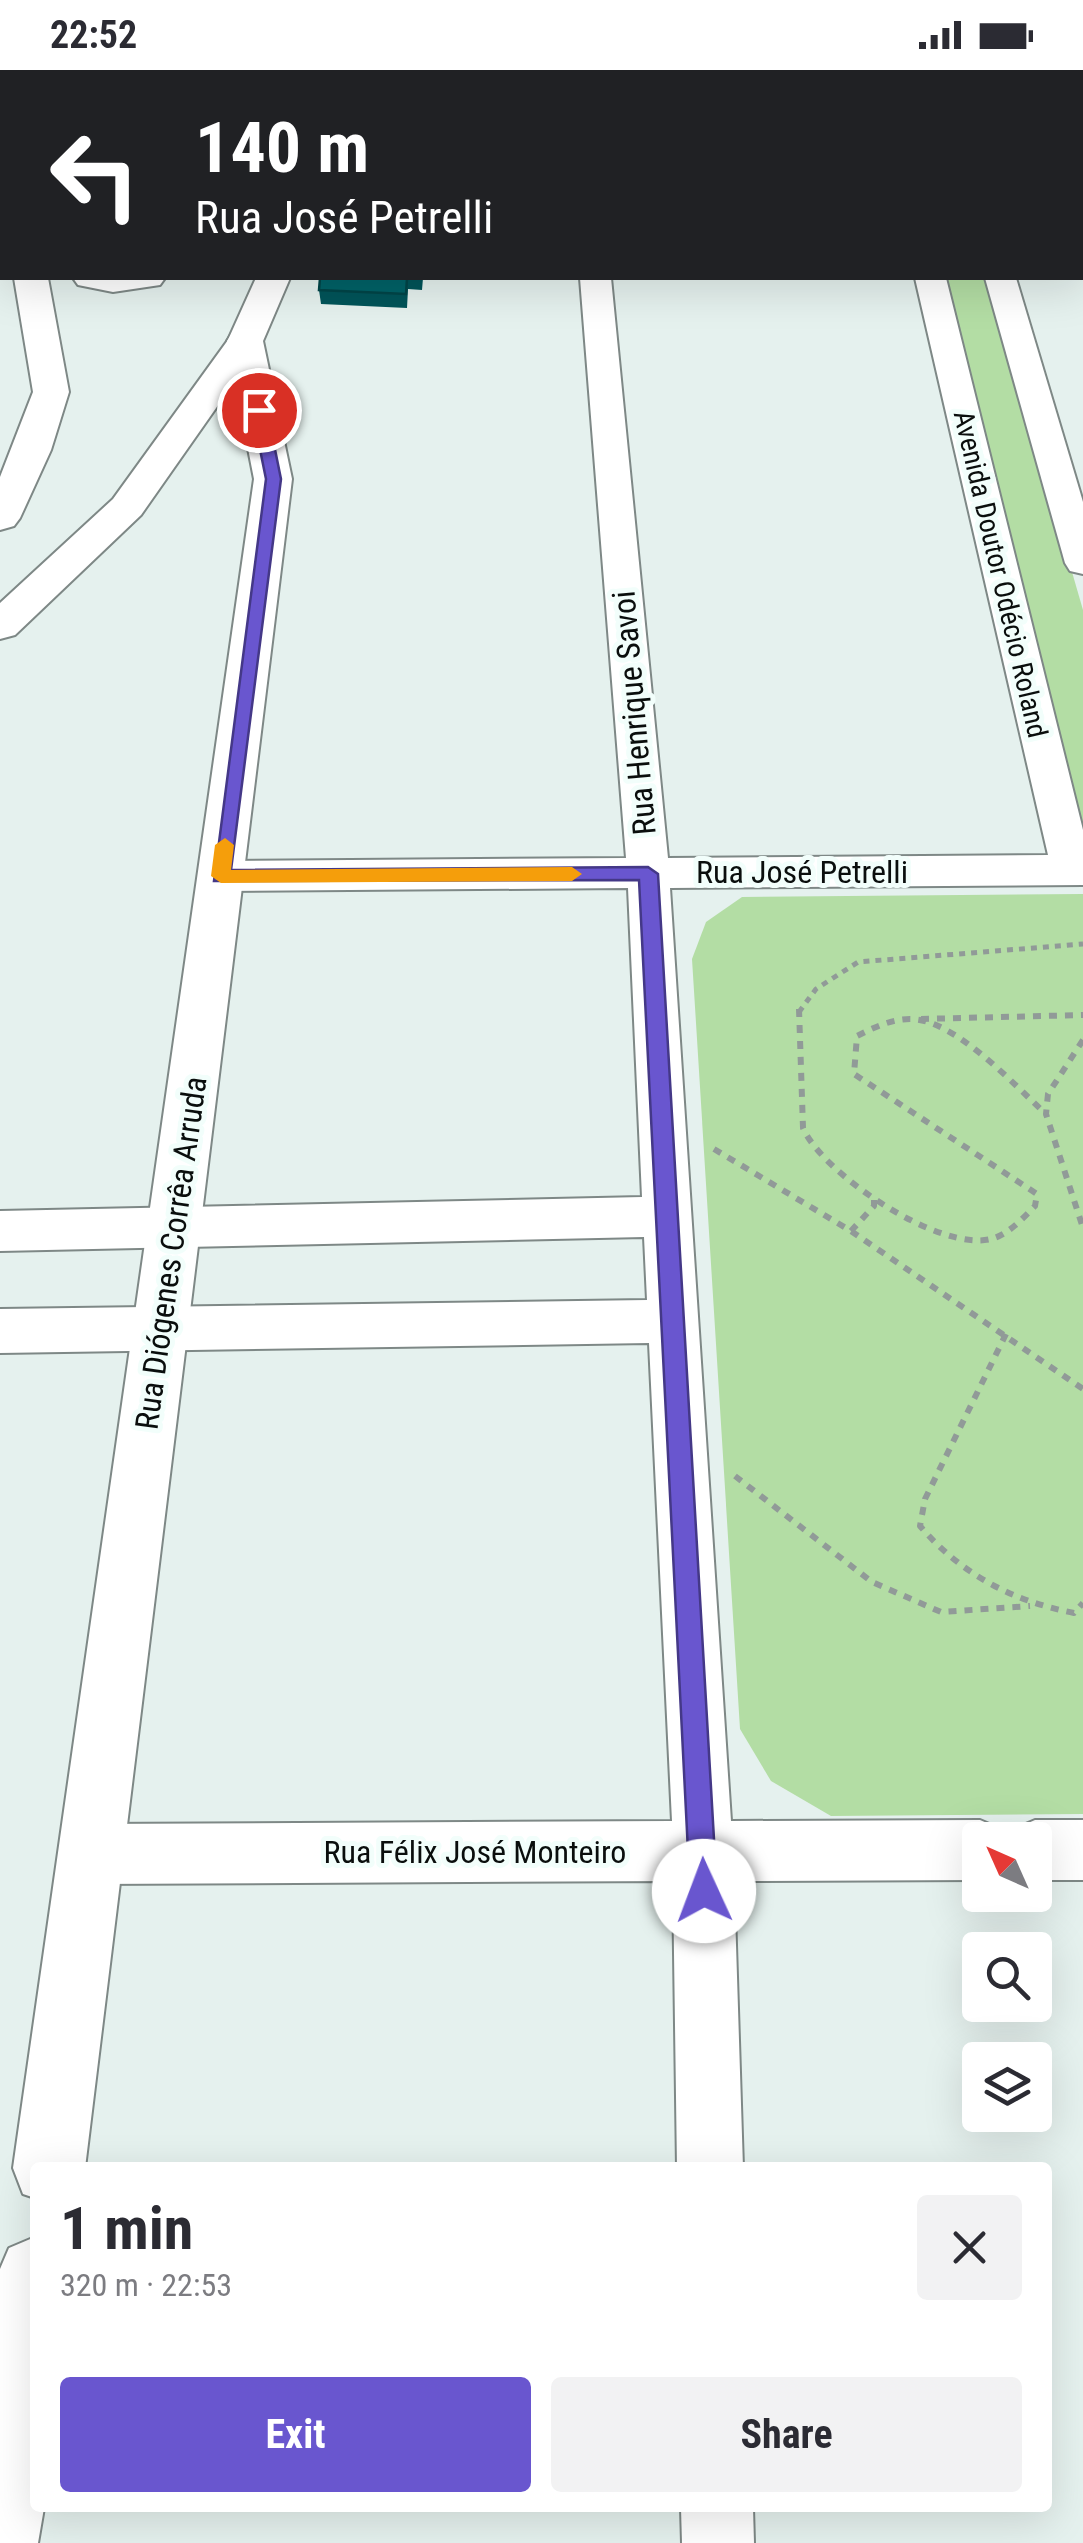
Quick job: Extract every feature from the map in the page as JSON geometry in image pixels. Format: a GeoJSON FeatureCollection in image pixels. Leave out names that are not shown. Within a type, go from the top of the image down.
{"type":"FeatureCollection","features":[{"type":"Feature","properties":{"kind":"main road"},"geometry":{"type":"LineString","coordinates":[[0,518],[26,464],[51,392],[31,280]]}},
{"type":"Feature","properties":{"kind":"main road"},"geometry":{"type":"LineString","coordinates":[[102,280],[130,280]]}},
{"type":"Feature","properties":{"kind":"main road"},"geometry":{"type":"LineString","coordinates":[[0,626],[128,507],[245,341],[272,280]]}},
{"type":"Feature","properties":{"kind":"main road","name":"Rua Diógenes Corrêa Arruda"},"geometry":{"type":"LineString","coordinates":[[50,2162],[274,479],[245,341]]}},
{"type":"Feature","properties":{"kind":"main road"},"geometry":{"type":"LineString","coordinates":[[0,2538],[30,2312]]}},
{"type":"Feature","properties":{"kind":"street","name":"Rua Henrique Savoi"},"geometry":{"type":"LineString","coordinates":[[595,280],[648,874],[703,1851],[710,2162]]}},
{"type":"Feature","properties":{"kind":"street","name":"Avenida Doutor Odécio Roland"},"geometry":{"type":"LineString","coordinates":[[930,280],[1077,870]]}},
{"type":"Feature","properties":{"kind":"street"},"geometry":{"type":"LineString","coordinates":[[1001,280],[1083,562]]}},
{"type":"Feature","properties":{"kind":"street","name":"Rua José Petrelli"},"geometry":{"type":"LineString","coordinates":[[221,876],[1077,870]]}},
{"type":"Feature","properties":{"kind":"street"},"geometry":{"type":"LineString","coordinates":[[0,1231],[668,1216]]}},
{"type":"Feature","properties":{"kind":"street"},"geometry":{"type":"LineString","coordinates":[[0,1331],[674,1321]]}},
{"type":"Feature","properties":{"kind":"street","name":"Rua Félix José Monteiro"},"geometry":{"type":"LineString","coordinates":[[91,1854],[962,1850]]}},
{"type":"Feature","properties":{"kind":"street"},"geometry":{"type":"LineString","coordinates":[[1052,1850],[1083,1850]]}},
{"type":"Feature","properties":{"kind":"street"},"geometry":{"type":"LineString","coordinates":[[717,2512],[718,2543]]}},
{"type":"Feature","properties":{"kind":"path"},"geometry":{"type":"LineString","coordinates":[[1083,944],[858,962],[833,975],[800,1006],[797,1018],[803,1128],[811,1146],[924,1230],[960,1240],[993,1239],[1035,1206],[1036,1194],[1013,1175],[854,1074],[857,1036],[880,1024],[914,1018],[1083,1015]]}},
{"type":"Feature","properties":{"kind":"path"},"geometry":{"type":"LineString","coordinates":[[914,1018],[938,1026],[1046,1114]]}},
{"type":"Feature","properties":{"kind":"path"},"geometry":{"type":"LineString","coordinates":[[1083,1040],[1048,1094],[1046,1114],[1083,1228]]}},
{"type":"Feature","properties":{"kind":"path"},"geometry":{"type":"LineString","coordinates":[[662,1117],[851,1232],[1083,1388]]}},
{"type":"Feature","properties":{"kind":"path"},"geometry":{"type":"LineString","coordinates":[[851,1232],[874,1206],[874,1194]]}},
{"type":"Feature","properties":{"kind":"path"},"geometry":{"type":"LineString","coordinates":[[1006,1334],[925,1499],[920,1526],[960,1566],[1030,1606]]}},
{"type":"Feature","properties":{"kind":"path"},"geometry":{"type":"LineString","coordinates":[[679,1433],[872,1582],[940,1612],[1030,1606],[1074,1613],[1083,1603]]}},
{"type":"Feature","properties":{"kind":"green space"},"geometry":{"type":"Polygon","coordinates":[[[944,280],[988,280],[1083,610],[1083,845],[944,280]]]}},
{"type":"Feature","properties":{"kind":"green space"},"geometry":{"type":"Polygon","coordinates":[[[1083,894],[1083,1814],[831,1816],[771,1781],[740,1729],[692,959],[706,922],[742,897],[1083,894]]]}},
{"type":"Feature","properties":{"kind":"building"},"geometry":{"type":"Polygon","coordinates":[[[320,280],[407,280],[406,294],[319,290],[320,280]]]}},
{"type":"Feature","properties":{"kind":"slow traffic"},"geometry":{"type":"LineString","coordinates":[[225,845],[221,876],[572,874]]}},
{"type":"Feature","properties":{"kind":"route"},"geometry":{"type":"LineString","coordinates":[[259,410],[274,479],[221,876],[648,874],[704,1891]]}}]}
